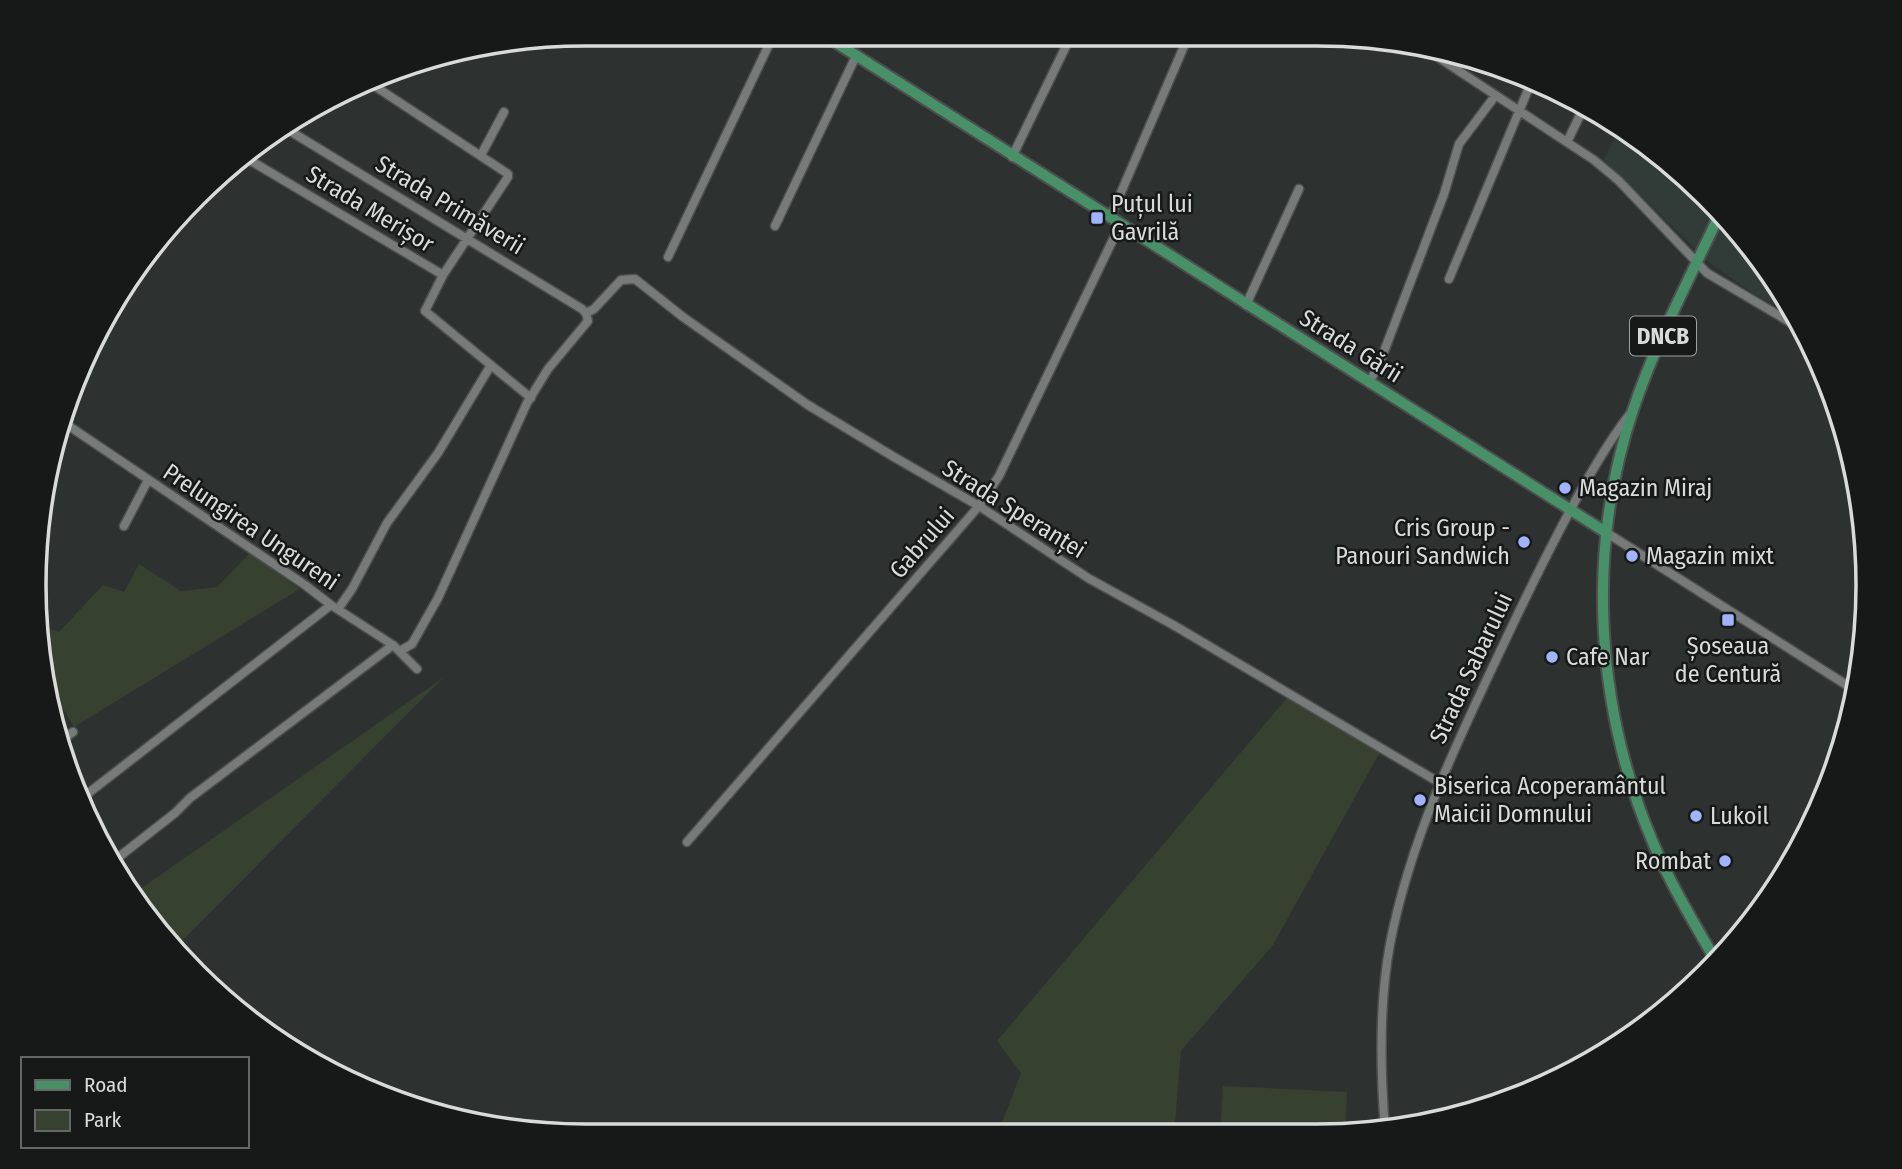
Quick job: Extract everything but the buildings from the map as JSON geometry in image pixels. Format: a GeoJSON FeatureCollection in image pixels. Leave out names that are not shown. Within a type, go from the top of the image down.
{"type":"FeatureCollection","features":[{"type":"Feature","properties":{"kind":"main road","name":"Strada Gării"},"geometry":{"type":"LineString","coordinates":[[841,46],[1607,533]]}},
{"type":"Feature","properties":{"kind":"main road","name":"DNCB"},"geometry":{"type":"LineString","coordinates":[[1711,953],[1676,892],[1654,846],[1632,787],[1611,698],[1604,637],[1603,587],[1607,533],[1616,474],[1633,409],[1716,222]]}},
{"type":"Feature","properties":{"kind":"street"},"geometry":{"type":"LineString","coordinates":[[668,257],[768,46]]}},
{"type":"Feature","properties":{"kind":"street"},"geometry":{"type":"LineString","coordinates":[[1012,157],[1066,46]]}},
{"type":"Feature","properties":{"kind":"street"},"geometry":{"type":"LineString","coordinates":[[1110,218],[1184,46]]}},
{"type":"Feature","properties":{"kind":"street"},"geometry":{"type":"LineString","coordinates":[[775,226],[856,56]]}},
{"type":"Feature","properties":{"kind":"street"},"geometry":{"type":"LineString","coordinates":[[1446,61],[1567,142],[1618,180],[1707,273],[1787,320]]}},
{"type":"Feature","properties":{"kind":"street"},"geometry":{"type":"LineString","coordinates":[[377,87],[506,170],[508,177],[443,275],[425,311],[531,398]]}},
{"type":"Feature","properties":{"kind":"street"},"geometry":{"type":"LineString","coordinates":[[1449,279],[1528,89]]}},
{"type":"Feature","properties":{"kind":"street"},"geometry":{"type":"LineString","coordinates":[[1369,383],[1380,362],[1444,194],[1459,144],[1495,96]]}},
{"type":"Feature","properties":{"kind":"street"},"geometry":{"type":"LineString","coordinates":[[481,155],[504,112]]}},
{"type":"Feature","properties":{"kind":"street"},"geometry":{"type":"LineString","coordinates":[[1567,142],[1580,114]]}},
{"type":"Feature","properties":{"kind":"street","name":"Strada Primăverii"},"geometry":{"type":"LineString","coordinates":[[292,132],[467,238],[587,317]]}},
{"type":"Feature","properties":{"kind":"street","name":"Strada Merișor"},"geometry":{"type":"LineString","coordinates":[[251,161],[443,275]]}},
{"type":"Feature","properties":{"kind":"street"},"geometry":{"type":"LineString","coordinates":[[1246,305],[1299,189]]}},
{"type":"Feature","properties":{"kind":"street","name":"Gabrului"},"geometry":{"type":"LineString","coordinates":[[687,842],[979,506],[999,476],[1120,225]]}},
{"type":"Feature","properties":{"kind":"street","name":"Strada Speranței"},"geometry":{"type":"LineString","coordinates":[[119,856],[190,798],[397,648],[412,644],[438,598],[531,398],[548,369],[587,317],[621,280],[635,279],[683,317],[808,405],[979,506],[1088,578],[1175,626],[1440,783]]}},
{"type":"Feature","properties":{"kind":"street"},"geometry":{"type":"LineString","coordinates":[[88,793],[334,607],[352,589],[387,523],[438,453],[491,365]]}},
{"type":"Feature","properties":{"kind":"street","name":"Strada Sabarului"},"geometry":{"type":"LineString","coordinates":[[1385,1119],[1382,1046],[1390,947],[1405,885],[1440,783],[1543,559],[1611,438],[1633,409]]}},
{"type":"Feature","properties":{"kind":"street","name":"Prelungirea Ungureni"},"geometry":{"type":"LineString","coordinates":[[69,426],[397,648],[417,669]]}},
{"type":"Feature","properties":{"kind":"street"},"geometry":{"type":"LineString","coordinates":[[124,526],[148,480]]}},
{"type":"Feature","properties":{"kind":"street","name":"Strada Gării"},"geometry":{"type":"LineString","coordinates":[[1607,533],[1847,685]]}},
{"type":"Feature","properties":{"kind":"street"},"geometry":{"type":"LineString","coordinates":[[68,736],[73,732]]}},
{"type":"Feature","properties":{"kind":"shaded area"},"geometry":{"type":"Polygon","coordinates":[[[1616,135],[1673,179],[1723,229],[1766,285],[1780,308],[1712,265],[1604,160],[1616,135]]]}},
{"type":"Feature","properties":{"kind":"green space"},"geometry":{"type":"Polygon","coordinates":[[[250,553],[300,589],[74,727],[59,702],[48,628],[59,632],[103,585],[124,592],[139,564],[181,591],[217,587],[250,553]]]}},
{"type":"Feature","properties":{"kind":"green space"},"geometry":{"type":"Polygon","coordinates":[[[444,677],[181,942],[140,889],[444,677]]]}},
{"type":"Feature","properties":{"kind":"green space"},"geometry":{"type":"Polygon","coordinates":[[[1291,693],[1384,745],[1273,945],[1181,1051],[1175,1124],[1001,1124],[1021,1073],[997,1041],[1291,693]]]}},
{"type":"Feature","properties":{"kind":"green space"},"geometry":{"type":"Polygon","coordinates":[[[1223,1086],[1347,1092],[1346,1122],[1221,1124],[1223,1086]]]}},
{"type":"Feature","properties":{"kind":"place","name":"Puțul lui Gavrilă"},"geometry":{"type":"Point","coordinates":[1097,218]}},
{"type":"Feature","properties":{"kind":"place","name":"Magazin Miraj"},"geometry":{"type":"Point","coordinates":[1565,488]}},
{"type":"Feature","properties":{"kind":"place","name":"Cris Group - Panouri Sandwich"},"geometry":{"type":"Point","coordinates":[1524,542]}},
{"type":"Feature","properties":{"kind":"place","name":"Magazin mixt"},"geometry":{"type":"Point","coordinates":[1632,556]}},
{"type":"Feature","properties":{"kind":"place","name":"Șoseaua de Centură"},"geometry":{"type":"Point","coordinates":[1728,620]}},
{"type":"Feature","properties":{"kind":"place","name":"Cafe Nar"},"geometry":{"type":"Point","coordinates":[1552,657]}},
{"type":"Feature","properties":{"kind":"place","name":"Biserica Acoperamântul Maicii Domnului"},"geometry":{"type":"Point","coordinates":[1420,800]}},
{"type":"Feature","properties":{"kind":"place","name":"Lukoil"},"geometry":{"type":"Point","coordinates":[1696,816]}},
{"type":"Feature","properties":{"kind":"place","name":"Rombat"},"geometry":{"type":"Point","coordinates":[1725,861]}}]}
